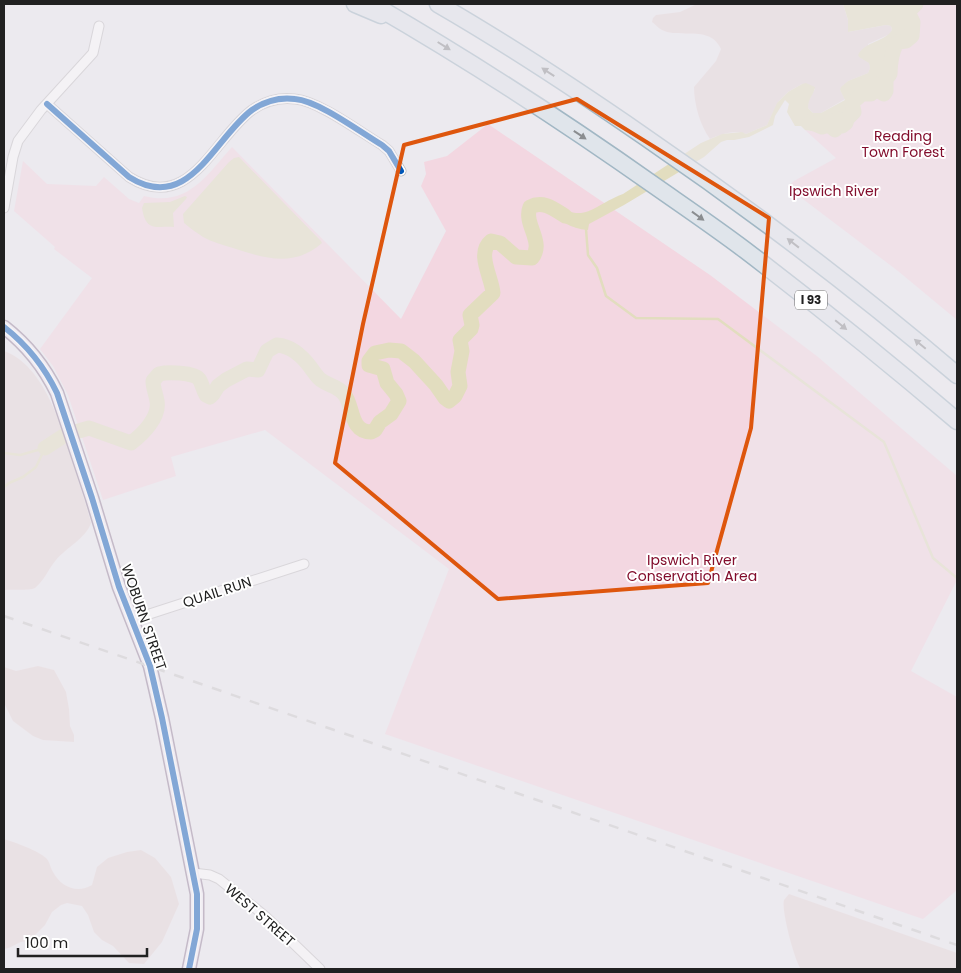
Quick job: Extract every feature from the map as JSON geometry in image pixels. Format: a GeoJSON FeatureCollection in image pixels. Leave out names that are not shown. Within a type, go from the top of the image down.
{"type":"FeatureCollection","features":[{"type":"Feature","properties":{"kind":"highway"},"geometry":{"type":"LineString","coordinates":[[355,4],[424,34]]}},
{"type":"Feature","properties":{"kind":"highway","name":"I 93"},"geometry":{"type":"LineString","coordinates":[[372,4],[424,34],[539,107],[644,178],[743,249],[828,314],[957,421]]}},
{"type":"Feature","properties":{"kind":"highway","name":"I 93"},"geometry":{"type":"LineString","coordinates":[[440,5],[599,105],[690,168],[788,239],[957,375]]}},
{"type":"Feature","properties":{"kind":"street"},"geometry":{"type":"LineString","coordinates":[[4,208],[15,149],[25,130],[93,53],[99,26]]}},
{"type":"Feature","properties":{"kind":"street"},"geometry":{"type":"LineString","coordinates":[[47,104],[130,177],[138,182],[153,186],[168,186],[187,179],[250,112],[268,102],[284,99],[300,100],[315,105],[382,145],[389,151],[400,171]]}},
{"type":"Feature","properties":{"kind":"street","name":"WOBURN STREET"},"geometry":{"type":"LineString","coordinates":[[4,327],[40,363],[57,393],[75,443],[119,587],[150,666],[193,873],[198,911],[196,940],[189,969]]}},
{"type":"Feature","properties":{"kind":"street","name":"QUAIL RUN"},"geometry":{"type":"LineString","coordinates":[[131,620],[304,564]]}},
{"type":"Feature","properties":{"kind":"street","name":"WEST STREET"},"geometry":{"type":"LineString","coordinates":[[193,873],[210,875],[219,879],[280,929],[320,969]]}},
{"type":"Feature","properties":{"kind":"highlighted area"},"geometry":{"type":"Polygon","coordinates":[[[577,99],[769,218],[751,428],[708,583],[498,599],[335,463],[363,324],[404,145],[577,99]]]}},
{"type":"Feature","properties":{"kind":"shaded area"},"geometry":{"type":"Polygon","coordinates":[[[697,4],[843,4],[848,20],[848,32],[886,25],[891,26],[892,30],[890,34],[868,44],[870,68],[868,73],[848,81],[840,90],[845,99],[821,113],[813,113],[808,108],[808,101],[815,89],[802,84],[788,92],[779,101],[767,125],[746,134],[732,132],[710,139],[698,114],[694,87],[716,61],[721,49],[716,41],[710,37],[702,34],[669,32],[652,22],[656,15],[680,12],[697,4]]]}},
{"type":"Feature","properties":{"kind":"shaded area"},"geometry":{"type":"Polygon","coordinates":[[[843,4],[916,4],[908,12],[913,22],[912,36],[906,41],[898,42],[894,49],[890,74],[886,79],[884,94],[874,84],[866,84],[867,90],[871,94],[862,94],[852,103],[854,112],[842,126],[838,119],[833,122],[835,130],[829,125],[822,127],[819,132],[795,126],[787,112],[789,104],[785,100],[775,116],[773,125],[749,137],[721,142],[704,157],[589,224],[588,230],[576,228],[565,223],[546,208],[550,202],[572,212],[588,212],[623,194],[701,143],[722,134],[742,132],[746,134],[767,125],[777,103],[788,92],[802,84],[806,83],[815,87],[808,105],[808,108],[813,113],[821,113],[845,100],[840,90],[841,87],[848,81],[868,73],[870,68],[869,63],[858,55],[861,50],[885,37],[892,30],[891,26],[886,25],[848,32],[848,20],[843,4]]]}},
{"type":"Feature","properties":{"kind":"shaded area"},"geometry":{"type":"Polygon","coordinates":[[[239,157],[322,243],[301,256],[279,259],[245,252],[210,240],[184,223],[183,214],[229,162],[239,157]]]}},
{"type":"Feature","properties":{"kind":"shaded area"},"geometry":{"type":"Polygon","coordinates":[[[185,196],[187,197],[186,199],[173,213],[174,227],[152,226],[146,221],[142,208],[144,203],[170,202],[185,196]]]}},
{"type":"Feature","properties":{"kind":"shaded area"},"geometry":{"type":"Polygon","coordinates":[[[4,351],[18,359],[41,383],[63,432],[91,523],[85,533],[56,560],[38,585],[35,588],[29,589],[4,590],[4,351]]]}},
{"type":"Feature","properties":{"kind":"shaded area"},"geometry":{"type":"Polygon","coordinates":[[[38,666],[54,670],[66,692],[74,742],[43,740],[33,736],[13,721],[4,703],[4,667],[16,671],[38,666]]]}},
{"type":"Feature","properties":{"kind":"shaded area"},"geometry":{"type":"Polygon","coordinates":[[[4,839],[43,855],[60,882],[75,889],[86,888],[92,885],[97,867],[108,858],[141,850],[155,858],[171,877],[179,904],[162,942],[144,964],[129,963],[113,946],[102,940],[94,932],[88,915],[82,906],[67,903],[52,912],[45,925],[29,941],[4,949],[4,839]]]}},
{"type":"Feature","properties":{"kind":"shaded area"},"geometry":{"type":"Polygon","coordinates":[[[789,894],[957,953],[957,969],[801,969],[792,947],[786,924],[784,900],[789,894]]]}},
{"type":"Feature","properties":{"kind":"green space","name":"Reading Town Forest"},"geometry":{"type":"Polygon","coordinates":[[[916,4],[957,4],[957,320],[898,271],[787,187],[794,181],[836,158],[805,130],[819,132],[822,127],[829,125],[834,129],[833,122],[838,119],[842,126],[851,116],[853,110],[852,103],[862,94],[871,92],[867,90],[866,84],[885,87],[886,79],[890,74],[894,49],[898,42],[902,42],[909,15],[908,10],[916,4]]]}},
{"type":"Feature","properties":{"kind":"green space","name":"Ipswich River Conservation Area"},"geometry":{"type":"Polygon","coordinates":[[[488,124],[710,275],[818,357],[957,476],[957,580],[911,671],[957,697],[957,890],[923,919],[385,734],[449,569],[265,430],[171,457],[176,476],[103,500],[68,395],[53,366],[40,349],[92,278],[54,249],[55,247],[14,211],[23,161],[47,184],[96,186],[104,177],[129,199],[139,203],[144,196],[173,197],[184,193],[204,178],[232,147],[401,319],[446,231],[421,186],[426,174],[424,162],[447,156],[488,124]]]}},
{"type":"Feature","properties":{"kind":"waterway","name":"Ipswich River"},"geometry":{"type":"LineString","coordinates":[[810,122],[822,127],[829,125],[835,130],[833,122],[838,119],[842,126],[854,112],[852,103],[862,94],[871,94],[867,90],[866,84],[874,84],[884,94],[886,91],[886,79],[890,74],[894,49],[898,42],[906,41],[912,36],[913,22],[908,12],[916,4]]}},
{"type":"Feature","properties":{"kind":"waterway","name":"Ipswich River"},"geometry":{"type":"LineString","coordinates":[[45,448],[65,435],[89,428],[131,443],[150,425],[156,413],[157,401],[153,381],[159,374],[180,373],[192,375],[199,379],[206,395],[210,397],[218,386],[226,380],[247,369],[258,370],[267,351],[277,345],[287,347],[296,353],[320,379],[342,391],[347,399],[355,423],[364,431],[371,432],[375,430],[380,422],[391,414],[399,401],[387,383],[383,369],[369,365],[369,361],[375,353],[389,350],[401,351],[414,361],[449,401],[455,396],[460,386],[458,372],[462,351],[460,340],[471,329],[470,315],[493,293],[485,259],[487,246],[491,241],[500,243],[516,257],[532,258],[536,246],[529,220],[530,207],[539,204],[544,205],[553,208],[565,216]]}},
{"type":"Feature","properties":{"kind":"waterway"},"geometry":{"type":"LineString","coordinates":[[586,229],[588,255],[597,268],[606,296],[636,318],[718,319],[884,442],[933,558],[957,578]]}},
{"type":"Feature","properties":{"kind":"waterway"},"geometry":{"type":"LineString","coordinates":[[4,453],[20,455],[45,448]]}},
{"type":"Feature","properties":{"kind":"waterway"},"geometry":{"type":"LineString","coordinates":[[4,487],[23,477],[36,467],[45,448]]}},
{"type":"Feature","properties":{"kind":"railway"},"geometry":{"type":"LineString","coordinates":[[4,616],[957,945]]}},
{"type":"Feature","properties":{"kind":"cycle path"},"geometry":{"type":"LineString","coordinates":[[47,104],[129,177],[150,186],[168,187],[184,180],[199,168],[238,122],[257,107],[278,99],[305,101],[339,118],[382,145],[389,151],[401,171]]}},
{"type":"Feature","properties":{"kind":"cycle path"},"geometry":{"type":"LineString","coordinates":[[4,327],[34,357],[57,393],[119,587],[150,666],[197,894],[197,929],[189,969]]}}]}
